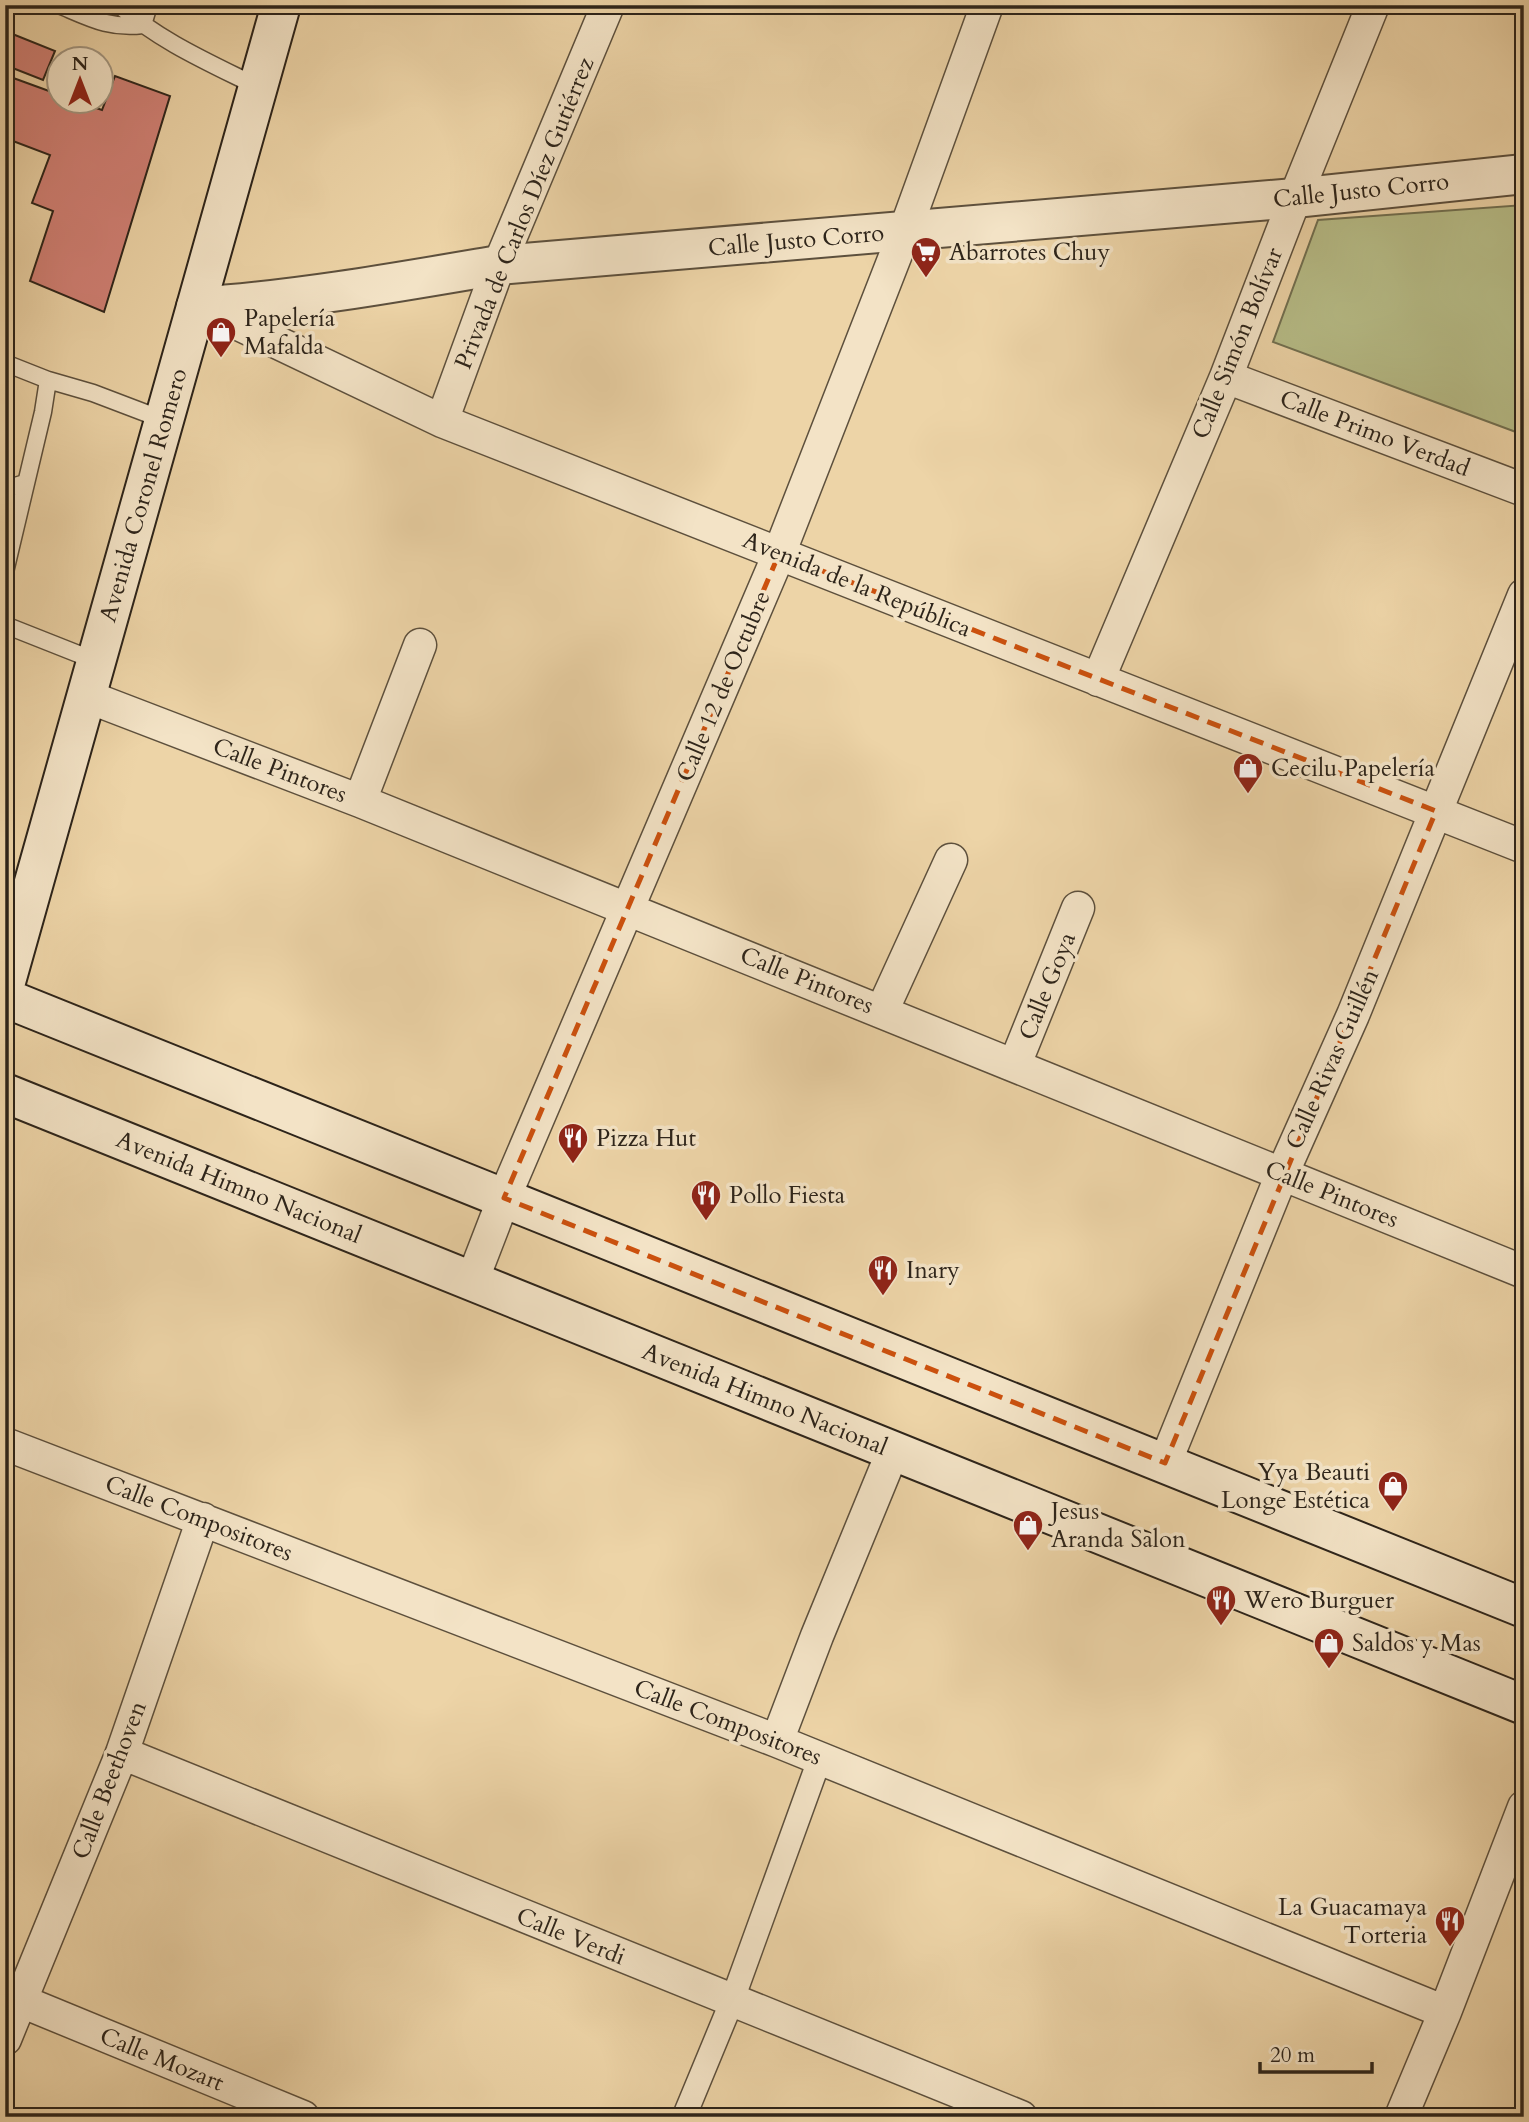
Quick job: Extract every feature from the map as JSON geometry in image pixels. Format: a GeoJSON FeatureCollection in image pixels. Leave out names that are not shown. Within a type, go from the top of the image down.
{"type":"FeatureCollection","features":[{"type":"Feature","properties":{"kind":"main road","name":"Avenida Coronel Romero"},"geometry":{"type":"LineString","coordinates":[[5,985],[281,5]]}},
{"type":"Feature","properties":{"kind":"main road","name":"Calle Justo Corro"},"geometry":{"type":"LineString","coordinates":[[196,307],[379,285],[499,265],[1295,198],[1524,174]]}},
{"type":"Feature","properties":{"kind":"main road"},"geometry":{"type":"LineString","coordinates":[[5,998],[1524,1608]]}},
{"type":"Feature","properties":{"kind":"main road","name":"Avenida Himno Nacional"},"geometry":{"type":"LineString","coordinates":[[5,1093],[1524,1705]]}},
{"type":"Feature","properties":{"kind":"street","name":"Privada de Carlos Díez Gutiérrez"},"geometry":{"type":"LineString","coordinates":[[442,421],[499,265],[608,5]]}},
{"type":"Feature","properties":{"kind":"street","name":"Calle 12 de Octubre"},"geometry":{"type":"LineString","coordinates":[[472,1281],[504,1198],[779,554],[905,231],[988,5]]}},
{"type":"Feature","properties":{"kind":"street","name":"Calle Simón Bolívar"},"geometry":{"type":"LineString","coordinates":[[1098,680],[1226,377],[1373,5]]}},
{"type":"Feature","properties":{"kind":"street","name":"Avenida de la República"},"geometry":{"type":"LineString","coordinates":[[196,307],[226,318],[442,421],[1524,846]]}},
{"type":"Feature","properties":{"kind":"street","name":"Calle Primo Verdad"},"geometry":{"type":"LineString","coordinates":[[1226,377],[1524,490]]}},
{"type":"Feature","properties":{"kind":"street","name":"Calle Rivas Guillén"},"geometry":{"type":"LineString","coordinates":[[1165,1463],[1282,1174],[1353,1015],[1524,595]]}},
{"type":"Feature","properties":{"kind":"street"},"geometry":{"type":"LineString","coordinates":[[360,800],[420,645]]}},
{"type":"Feature","properties":{"kind":"street","name":"Calle Pintores"},"geometry":{"type":"LineString","coordinates":[[91,679],[360,800],[1524,1272]]}},
{"type":"Feature","properties":{"kind":"street"},"geometry":{"type":"LineString","coordinates":[[882,1011],[951,860]]}},
{"type":"Feature","properties":{"kind":"street","name":"Calle Goya"},"geometry":{"type":"LineString","coordinates":[[1015,1064],[1078,908]]}},
{"type":"Feature","properties":{"kind":"street","name":"Calle Compositores"},"geometry":{"type":"LineString","coordinates":[[5,1444],[778,1741],[1446,2012]]}},
{"type":"Feature","properties":{"kind":"street"},"geometry":{"type":"LineString","coordinates":[[778,1741],[817,1636],[893,1451]]}},
{"type":"Feature","properties":{"kind":"street","name":"Calle Beethoven"},"geometry":{"type":"LineString","coordinates":[[5,2039],[122,1753],[203,1519]]}},
{"type":"Feature","properties":{"kind":"street","name":"Calle Verdi"},"geometry":{"type":"LineString","coordinates":[[122,1753],[1021,2117]]}},
{"type":"Feature","properties":{"kind":"street"},"geometry":{"type":"LineString","coordinates":[[684,2117],[732,2001],[820,1758]]}},
{"type":"Feature","properties":{"kind":"street"},"geometry":{"type":"LineString","coordinates":[[1401,2117],[1446,2012],[1524,1807]]}},
{"type":"Feature","properties":{"kind":"street","name":"Calle Mozart"},"geometry":{"type":"LineString","coordinates":[[21,2001],[303,2117]]}},
{"type":"Feature","properties":{"kind":"lane"},"geometry":{"type":"LineString","coordinates":[[58,5],[102,23],[123,27],[143,25]]}},
{"type":"Feature","properties":{"kind":"lane"},"geometry":{"type":"LineString","coordinates":[[119,5],[143,25],[179,47],[258,87]]}},
{"type":"Feature","properties":{"kind":"lane"},"geometry":{"type":"LineString","coordinates":[[143,25],[149,5]]}},
{"type":"Feature","properties":{"kind":"lane"},"geometry":{"type":"LineString","coordinates":[[5,363],[164,420]]}},
{"type":"Feature","properties":{"kind":"lane"},"geometry":{"type":"LineString","coordinates":[[5,572],[43,412],[48,380]]}},
{"type":"Feature","properties":{"kind":"lane"},"geometry":{"type":"LineString","coordinates":[[5,489],[25,482]]}},
{"type":"Feature","properties":{"kind":"lane"},"geometry":{"type":"LineString","coordinates":[[5,625],[91,679]]}},
{"type":"Feature","properties":{"kind":"highlighted area"},"geometry":{"type":"Polygon","coordinates":[[[779,554],[1436,811],[1165,1463],[504,1198],[779,554]]]}},
{"type":"Feature","properties":{"kind":"green space"},"geometry":{"type":"Polygon","coordinates":[[[1524,205],[1524,435],[1273,342],[1318,220],[1524,205]]]}},
{"type":"Feature","properties":{"kind":"building"},"geometry":{"type":"Polygon","coordinates":[[[5,31],[46,47],[46,73],[43,80],[5,65],[5,31]]]}},
{"type":"Feature","properties":{"kind":"building"},"geometry":{"type":"Polygon","coordinates":[[[5,75],[46,90],[46,116],[116,116],[116,76],[170,96],[104,312],[30,281],[53,211],[32,203],[50,155],[5,138],[5,75]]]}},
{"type":"Feature","properties":{"kind":"place","name":"Abarrotes Chuy"},"geometry":{"type":"Point","coordinates":[926,279]}},
{"type":"Feature","properties":{"kind":"place","name":"Papelería Mafalda"},"geometry":{"type":"Point","coordinates":[221,359]}},
{"type":"Feature","properties":{"kind":"place","name":"Cecilu Papelería"},"geometry":{"type":"Point","coordinates":[1248,795]}},
{"type":"Feature","properties":{"kind":"place","name":"Pizza Hut"},"geometry":{"type":"Point","coordinates":[573,1165]}},
{"type":"Feature","properties":{"kind":"place","name":"Pollo Fiesta"},"geometry":{"type":"Point","coordinates":[706,1222]}},
{"type":"Feature","properties":{"kind":"place","name":"Inary"},"geometry":{"type":"Point","coordinates":[883,1297]}},
{"type":"Feature","properties":{"kind":"place","name":"Yya Beauti Longe Estética"},"geometry":{"type":"Point","coordinates":[1393,1513]}},
{"type":"Feature","properties":{"kind":"place","name":"Jesus Aranda Salon"},"geometry":{"type":"Point","coordinates":[1028,1552]}},
{"type":"Feature","properties":{"kind":"place","name":"Wero Burguer"},"geometry":{"type":"Point","coordinates":[1221,1627]}},
{"type":"Feature","properties":{"kind":"place","name":"Saldos y Mas"},"geometry":{"type":"Point","coordinates":[1329,1670]}},
{"type":"Feature","properties":{"kind":"place","name":"La Guacamaya Torteria"},"geometry":{"type":"Point","coordinates":[1450,1948]}}]}
